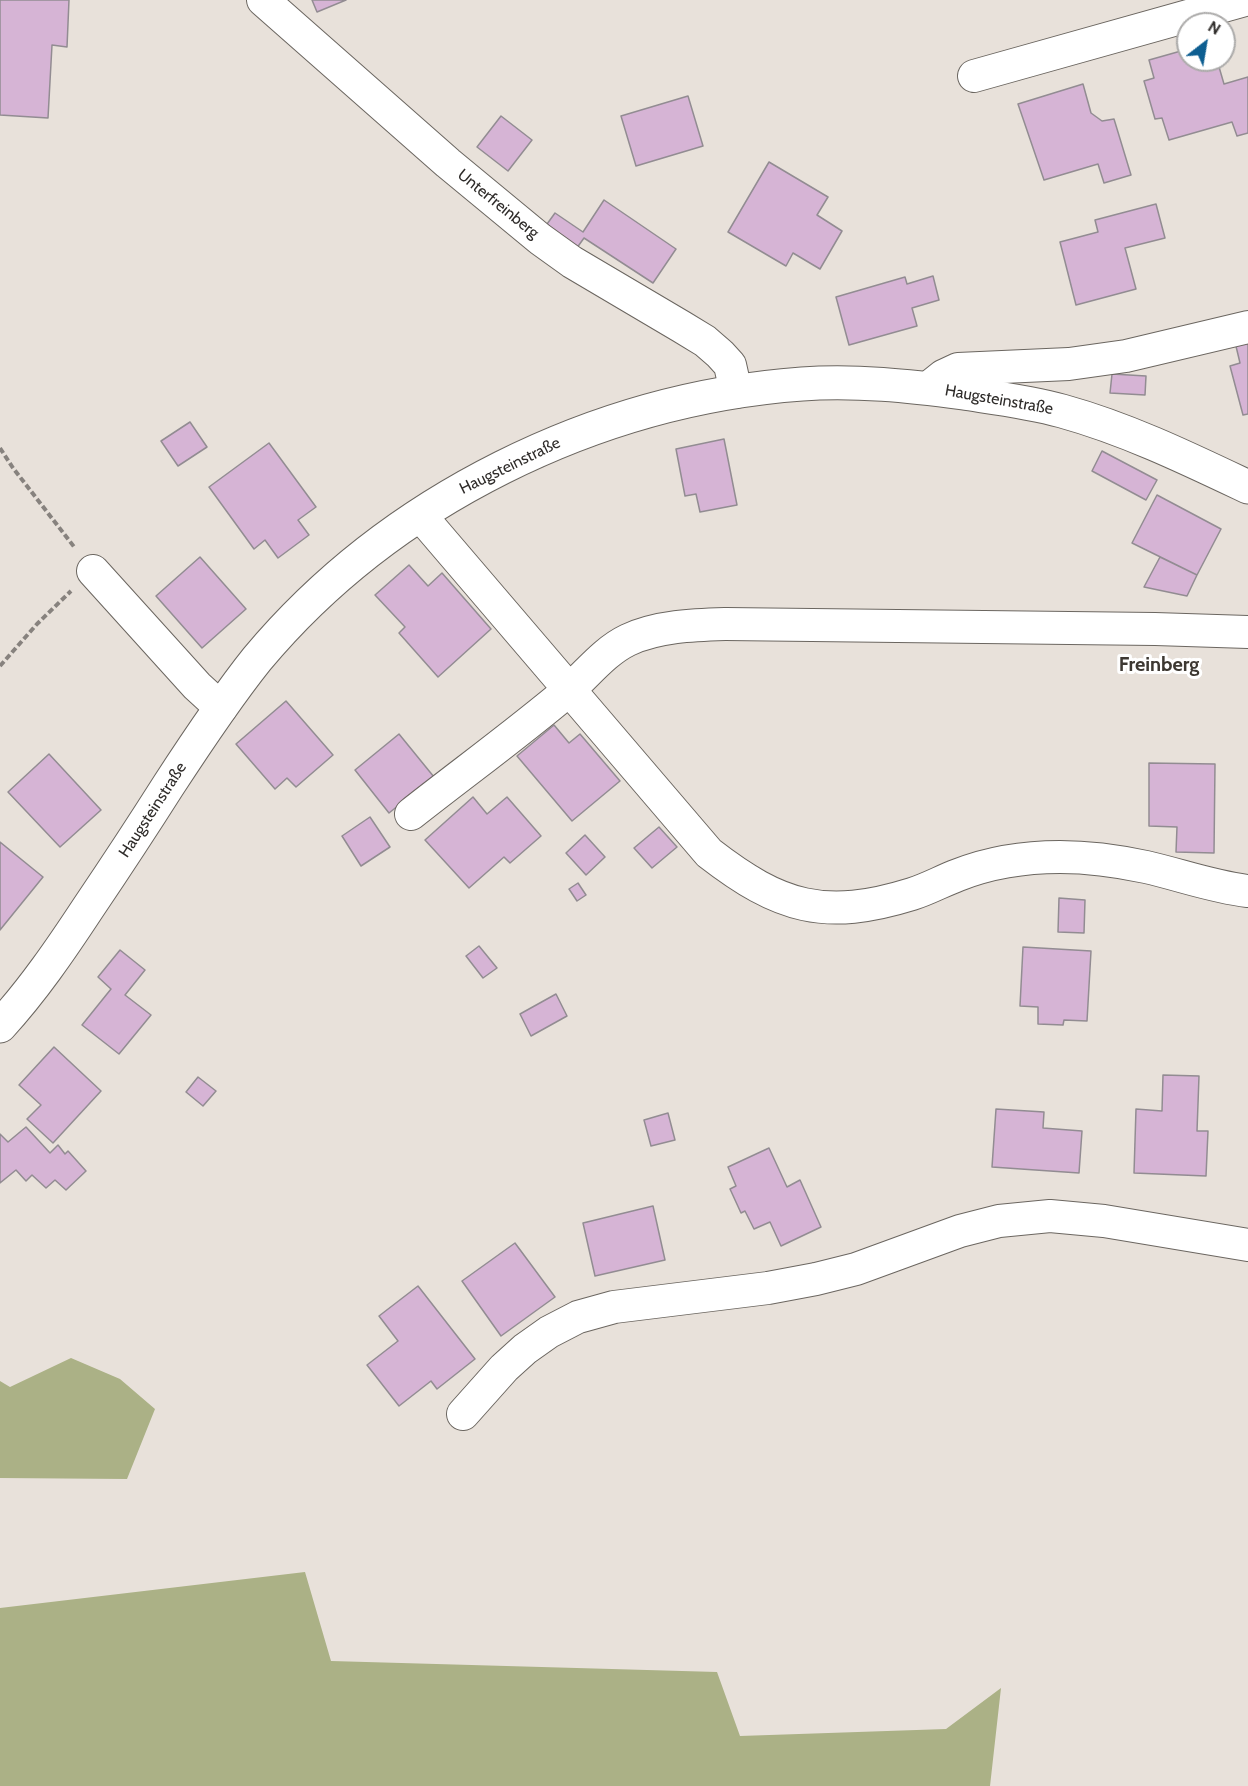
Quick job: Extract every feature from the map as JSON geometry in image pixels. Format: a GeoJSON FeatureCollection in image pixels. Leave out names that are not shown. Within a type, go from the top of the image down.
{"type":"FeatureCollection","features":[{"type":"Feature","properties":{"kind":"main road","name":"Haugsteinstraße"},"geometry":{"type":"LineString","coordinates":[[4,1016],[63,946],[220,708],[258,659],[325,589],[420,514],[504,466],[563,440],[619,420],[736,392],[804,384],[874,384],[928,388],[1001,398],[1060,410],[1159,444],[1248,487]]}},
{"type":"Feature","properties":{"kind":"street","name":"Unterfreinberg"},"geometry":{"type":"LineString","coordinates":[[263,0],[448,163],[540,238],[572,262],[689,331],[720,354],[730,365],[736,392]]}},
{"type":"Feature","properties":{"kind":"street"},"geometry":{"type":"LineString","coordinates":[[974,76],[1245,0]]}},
{"type":"Feature","properties":{"kind":"street"},"geometry":{"type":"LineString","coordinates":[[928,388],[943,376],[958,369],[1069,364],[1126,356],[1248,327]]}},
{"type":"Feature","properties":{"kind":"street"},"geometry":{"type":"LineString","coordinates":[[420,514],[710,853],[733,872],[780,898],[814,908],[847,909],[913,894],[987,864],[1059,857],[1100,859],[1148,868],[1206,884],[1248,891]]}},
{"type":"Feature","properties":{"kind":"street"},"geometry":{"type":"LineString","coordinates":[[93,571],[220,708]]}},
{"type":"Feature","properties":{"kind":"street"},"geometry":{"type":"LineString","coordinates":[[411,814],[569,690],[609,652],[628,640],[653,632],[687,625],[726,624],[1248,632]]}},
{"type":"Feature","properties":{"kind":"street"},"geometry":{"type":"LineString","coordinates":[[463,1414],[525,1348],[578,1317],[614,1307],[768,1288],[816,1279],[856,1269],[960,1231],[999,1221],[1050,1216],[1104,1221],[1248,1245]]}},
{"type":"Feature","properties":{"kind":"path"},"geometry":{"type":"LineString","coordinates":[[0,448],[93,571],[37,624],[0,666]]}},
{"type":"Feature","properties":{"kind":"green space"},"geometry":{"type":"Polygon","coordinates":[[[71,1358],[120,1379],[155,1409],[127,1479],[0,1478],[0,1381],[10,1387],[71,1358]]]}},
{"type":"Feature","properties":{"kind":"green space"},"geometry":{"type":"Polygon","coordinates":[[[305,1572],[331,1661],[717,1672],[740,1736],[946,1729],[1001,1688],[990,1786],[0,1786],[0,1608],[305,1572]]]}},
{"type":"Feature","properties":{"kind":"building"},"geometry":{"type":"Polygon","coordinates":[[[0,0],[69,0],[67,47],[52,45],[48,118],[0,115],[0,0]]]}},
{"type":"Feature","properties":{"kind":"building"},"geometry":{"type":"Polygon","coordinates":[[[312,0],[346,0],[317,12],[312,0]]]}},
{"type":"Feature","properties":{"kind":"building"},"geometry":{"type":"Polygon","coordinates":[[[1176,52],[1176,72],[1220,72],[1224,84],[1248,77],[1248,133],[1237,136],[1232,122],[1169,140],[1162,118],[1155,119],[1144,81],[1154,78],[1149,60],[1176,52]]]}},
{"type":"Feature","properties":{"kind":"building"},"geometry":{"type":"Polygon","coordinates":[[[1083,84],[1091,113],[1102,121],[1114,119],[1131,175],[1104,183],[1098,164],[1044,180],[1018,104],[1083,84]]]}},
{"type":"Feature","properties":{"kind":"building"},"geometry":{"type":"Polygon","coordinates":[[[688,96],[703,146],[636,166],[621,116],[688,96]]]}},
{"type":"Feature","properties":{"kind":"building"},"geometry":{"type":"Polygon","coordinates":[[[501,116],[532,140],[508,171],[477,147],[501,116]]]}},
{"type":"Feature","properties":{"kind":"building"},"geometry":{"type":"Polygon","coordinates":[[[769,162],[828,197],[817,215],[842,231],[820,269],[793,253],[786,266],[728,232],[769,162]]]}},
{"type":"Feature","properties":{"kind":"building"},"geometry":{"type":"Polygon","coordinates":[[[604,200],[676,249],[653,283],[584,238],[574,252],[542,231],[555,213],[583,232],[604,200]]]}},
{"type":"Feature","properties":{"kind":"building"},"geometry":{"type":"Polygon","coordinates":[[[1156,204],[1165,238],[1125,248],[1136,289],[1076,305],[1060,242],[1098,232],[1095,220],[1156,204]]]}},
{"type":"Feature","properties":{"kind":"building"},"geometry":{"type":"Polygon","coordinates":[[[933,276],[939,300],[912,308],[917,326],[849,345],[836,297],[905,277],[907,284],[933,276]]]}},
{"type":"Feature","properties":{"kind":"building"},"geometry":{"type":"Polygon","coordinates":[[[1248,338],[1248,414],[1243,415],[1230,366],[1240,363],[1235,342],[1248,338]]]}},
{"type":"Feature","properties":{"kind":"building"},"geometry":{"type":"Polygon","coordinates":[[[1112,374],[1146,376],[1145,395],[1110,393],[1112,374]]]}},
{"type":"Feature","properties":{"kind":"building"},"geometry":{"type":"Polygon","coordinates":[[[190,422],[207,447],[178,466],[161,441],[190,422]]]}},
{"type":"Feature","properties":{"kind":"building"},"geometry":{"type":"Polygon","coordinates":[[[724,439],[737,505],[700,512],[696,494],[685,496],[676,449],[724,439]]]}},
{"type":"Feature","properties":{"kind":"building"},"geometry":{"type":"Polygon","coordinates":[[[269,443],[316,507],[298,520],[309,535],[278,558],[265,540],[254,549],[209,487],[269,443]]]}},
{"type":"Feature","properties":{"kind":"building"},"geometry":{"type":"Polygon","coordinates":[[[1102,451],[1157,480],[1146,500],[1092,471],[1102,451]]]}},
{"type":"Feature","properties":{"kind":"building"},"geometry":{"type":"Polygon","coordinates":[[[1157,495],[1221,529],[1197,575],[1132,543],[1157,495]]]}},
{"type":"Feature","properties":{"kind":"building"},"geometry":{"type":"Polygon","coordinates":[[[200,557],[246,609],[202,648],[156,596],[200,557]]]}},
{"type":"Feature","properties":{"kind":"building"},"geometry":{"type":"Polygon","coordinates":[[[1160,557],[1197,575],[1187,596],[1144,587],[1160,557]]]}},
{"type":"Feature","properties":{"kind":"building"},"geometry":{"type":"Polygon","coordinates":[[[409,565],[428,586],[442,573],[491,629],[438,677],[399,633],[405,627],[375,595],[409,565]]]}},
{"type":"Feature","properties":{"kind":"building"},"geometry":{"type":"Polygon","coordinates":[[[286,701],[333,755],[296,787],[287,778],[275,789],[236,744],[286,701]]]}},
{"type":"Feature","properties":{"kind":"building"},"geometry":{"type":"Polygon","coordinates":[[[554,725],[569,743],[580,734],[620,781],[572,821],[517,756],[554,725]]]}},
{"type":"Feature","properties":{"kind":"building"},"geometry":{"type":"Polygon","coordinates":[[[399,734],[434,777],[389,813],[355,770],[399,734]]]}},
{"type":"Feature","properties":{"kind":"building"},"geometry":{"type":"Polygon","coordinates":[[[49,754],[101,810],[60,847],[8,792],[49,754]]]}},
{"type":"Feature","properties":{"kind":"building"},"geometry":{"type":"Polygon","coordinates":[[[1149,763],[1215,764],[1214,853],[1176,852],[1177,827],[1149,826],[1149,763]]]}},
{"type":"Feature","properties":{"kind":"building"},"geometry":{"type":"Polygon","coordinates":[[[473,797],[487,814],[507,797],[541,836],[510,863],[504,857],[469,888],[425,840],[473,797]]]}},
{"type":"Feature","properties":{"kind":"building"},"geometry":{"type":"Polygon","coordinates":[[[370,817],[390,847],[361,866],[342,836],[370,817]]]}},
{"type":"Feature","properties":{"kind":"building"},"geometry":{"type":"Polygon","coordinates":[[[659,827],[677,847],[652,868],[634,848],[659,827]]]}},
{"type":"Feature","properties":{"kind":"building"},"geometry":{"type":"Polygon","coordinates":[[[585,835],[605,857],[586,875],[566,853],[585,835]]]}},
{"type":"Feature","properties":{"kind":"building"},"geometry":{"type":"Polygon","coordinates":[[[0,842],[43,877],[0,930],[0,842]]]}},
{"type":"Feature","properties":{"kind":"building"},"geometry":{"type":"Polygon","coordinates":[[[578,883],[586,895],[577,901],[569,889],[578,883]]]}},
{"type":"Feature","properties":{"kind":"building"},"geometry":{"type":"Polygon","coordinates":[[[1059,898],[1085,900],[1084,933],[1058,932],[1059,898]]]}},
{"type":"Feature","properties":{"kind":"building"},"geometry":{"type":"Polygon","coordinates":[[[479,946],[497,968],[483,978],[466,956],[479,946]]]}},
{"type":"Feature","properties":{"kind":"building"},"geometry":{"type":"Polygon","coordinates":[[[1023,947],[1091,951],[1087,1021],[1064,1020],[1063,1025],[1038,1024],[1038,1007],[1020,1006],[1023,947]]]}},
{"type":"Feature","properties":{"kind":"building"},"geometry":{"type":"Polygon","coordinates":[[[120,950],[145,970],[125,995],[151,1015],[119,1054],[82,1025],[111,989],[98,977],[120,950]]]}},
{"type":"Feature","properties":{"kind":"building"},"geometry":{"type":"Polygon","coordinates":[[[556,994],[567,1016],[531,1036],[520,1014],[556,994]]]}},
{"type":"Feature","properties":{"kind":"building"},"geometry":{"type":"Polygon","coordinates":[[[54,1047],[101,1091],[53,1143],[27,1119],[41,1105],[19,1085],[54,1047]]]}},
{"type":"Feature","properties":{"kind":"building"},"geometry":{"type":"Polygon","coordinates":[[[1163,1075],[1199,1076],[1197,1131],[1208,1131],[1206,1176],[1134,1173],[1136,1109],[1162,1111],[1163,1075]]]}},
{"type":"Feature","properties":{"kind":"building"},"geometry":{"type":"Polygon","coordinates":[[[198,1077],[216,1091],[203,1106],[186,1092],[198,1077]]]}},
{"type":"Feature","properties":{"kind":"building"},"geometry":{"type":"Polygon","coordinates":[[[996,1109],[1044,1112],[1043,1128],[1082,1131],[1079,1173],[992,1167],[996,1109]]]}},
{"type":"Feature","properties":{"kind":"building"},"geometry":{"type":"Polygon","coordinates":[[[668,1113],[675,1140],[651,1146],[644,1120],[668,1113]]]}},
{"type":"Feature","properties":{"kind":"building"},"geometry":{"type":"Polygon","coordinates":[[[26,1127],[50,1153],[58,1145],[65,1154],[68,1151],[86,1171],[66,1190],[55,1180],[46,1188],[32,1175],[26,1181],[16,1170],[0,1183],[0,1134],[8,1142],[26,1127]]]}},
{"type":"Feature","properties":{"kind":"building"},"geometry":{"type":"Polygon","coordinates":[[[769,1148],[787,1187],[800,1180],[821,1227],[781,1246],[770,1222],[754,1229],[745,1211],[741,1213],[730,1189],[736,1186],[728,1167],[769,1148]]]}},
{"type":"Feature","properties":{"kind":"building"},"geometry":{"type":"Polygon","coordinates":[[[653,1206],[665,1260],[595,1276],[583,1223],[653,1206]]]}},
{"type":"Feature","properties":{"kind":"building"},"geometry":{"type":"Polygon","coordinates":[[[515,1243],[555,1297],[501,1336],[462,1281],[515,1243]]]}},
{"type":"Feature","properties":{"kind":"building"},"geometry":{"type":"Polygon","coordinates":[[[418,1286],[475,1359],[437,1389],[431,1381],[399,1406],[367,1365],[398,1341],[379,1316],[418,1286]]]}},
{"type":"Feature","properties":{"kind":"district","name":"Freinberg"},"geometry":{"type":"Point","coordinates":[1159,665]}}]}
